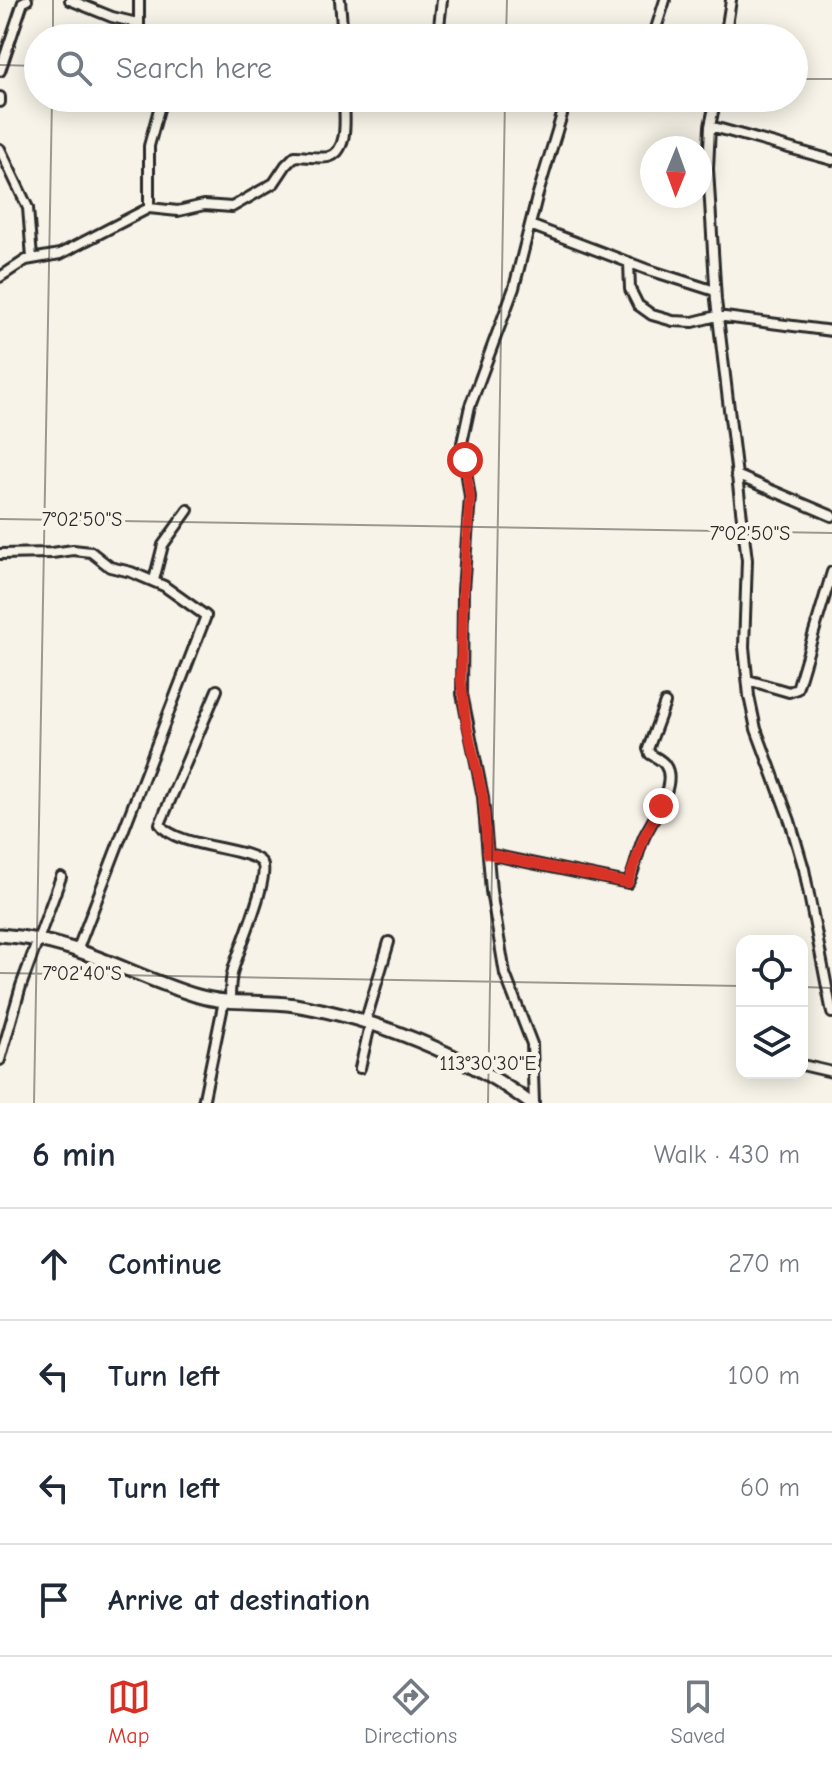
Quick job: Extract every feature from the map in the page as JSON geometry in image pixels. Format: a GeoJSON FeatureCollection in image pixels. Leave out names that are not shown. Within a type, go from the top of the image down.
{"type":"FeatureCollection","features":[{"type":"Feature","properties":{"kind":"street"},"geometry":{"type":"LineString","coordinates":[[0,71],[23,2],[27,0]]}},
{"type":"Feature","properties":{"kind":"street"},"geometry":{"type":"LineString","coordinates":[[70,0],[112,17],[137,23],[139,0]]}},
{"type":"Feature","properties":{"kind":"street"},"geometry":{"type":"LineString","coordinates":[[340,0],[342,24]]}},
{"type":"Feature","properties":{"kind":"street"},"geometry":{"type":"LineString","coordinates":[[441,24],[442,0]]}},
{"type":"Feature","properties":{"kind":"street"},"geometry":{"type":"LineString","coordinates":[[657,24],[665,0]]}},
{"type":"Feature","properties":{"kind":"street"},"geometry":{"type":"LineString","coordinates":[[727,24],[731,0]]}},
{"type":"Feature","properties":{"kind":"street"},"geometry":{"type":"LineString","coordinates":[[149,208],[149,146],[158,112]]}},
{"type":"Feature","properties":{"kind":"street"},"geometry":{"type":"LineString","coordinates":[[0,277],[13,266],[32,258],[60,254],[149,208],[178,211],[204,205],[232,207],[274,183],[295,156],[329,157],[335,154],[343,142],[344,112]]}},
{"type":"Feature","properties":{"kind":"street"},"geometry":{"type":"LineString","coordinates":[[532,1103],[532,1044],[505,974],[483,797],[466,721],[461,680],[463,590],[470,497],[462,443],[470,406],[514,288],[563,112]]}},
{"type":"Feature","properties":{"kind":"street"},"geometry":{"type":"LineString","coordinates":[[713,112],[708,169],[715,291],[747,560],[744,647],[748,680],[756,729],[804,869],[832,1013]]}},
{"type":"Feature","properties":{"kind":"street"},"geometry":{"type":"LineString","coordinates":[[710,126],[832,160]]}},
{"type":"Feature","properties":{"kind":"street"},"geometry":{"type":"LineString","coordinates":[[0,149],[28,208],[32,258]]}},
{"type":"Feature","properties":{"kind":"street"},"geometry":{"type":"LineString","coordinates":[[530,225],[715,291]]}},
{"type":"Feature","properties":{"kind":"street"},"geometry":{"type":"LineString","coordinates":[[629,262],[630,289],[638,305],[652,315],[693,322],[717,316],[832,331]]}},
{"type":"Feature","properties":{"kind":"street"},"geometry":{"type":"LineString","coordinates":[[736,475],[832,516]]}},
{"type":"Feature","properties":{"kind":"street"},"geometry":{"type":"LineString","coordinates":[[154,580],[163,545],[188,510]]}},
{"type":"Feature","properties":{"kind":"street"},"geometry":{"type":"LineString","coordinates":[[0,554],[91,552],[110,567],[154,580],[206,616],[77,951]]}},
{"type":"Feature","properties":{"kind":"street"},"geometry":{"type":"LineString","coordinates":[[748,680],[789,692],[797,689],[832,572]]}},
{"type":"Feature","properties":{"kind":"street"},"geometry":{"type":"LineString","coordinates":[[203,1103],[233,969],[259,897],[264,868],[253,857],[167,832],[160,824],[217,690]]}},
{"type":"Feature","properties":{"kind":"street"},"geometry":{"type":"LineString","coordinates":[[488,854],[628,883],[644,837],[661,806],[667,787],[669,775],[664,763],[650,754],[648,749],[665,703]]}},
{"type":"Feature","properties":{"kind":"street"},"geometry":{"type":"LineString","coordinates":[[0,1060],[37,939],[61,877]]}},
{"type":"Feature","properties":{"kind":"street"},"geometry":{"type":"LineString","coordinates":[[0,935],[37,939],[77,951],[181,991],[227,1000],[298,1006],[368,1024],[462,1059],[532,1103]]}},
{"type":"Feature","properties":{"kind":"street"},"geometry":{"type":"LineString","coordinates":[[360,1068],[389,942]]}},
{"type":"Feature","properties":{"kind":"street"},"geometry":{"type":"LineString","coordinates":[[808,1066],[832,1072]]}},
{"type":"Feature","properties":{"kind":"route"},"geometry":{"type":"LineString","coordinates":[[465,460],[470,497],[463,590],[461,680],[466,721],[483,797],[488,854],[628,883],[644,837],[661,806]]}}]}
